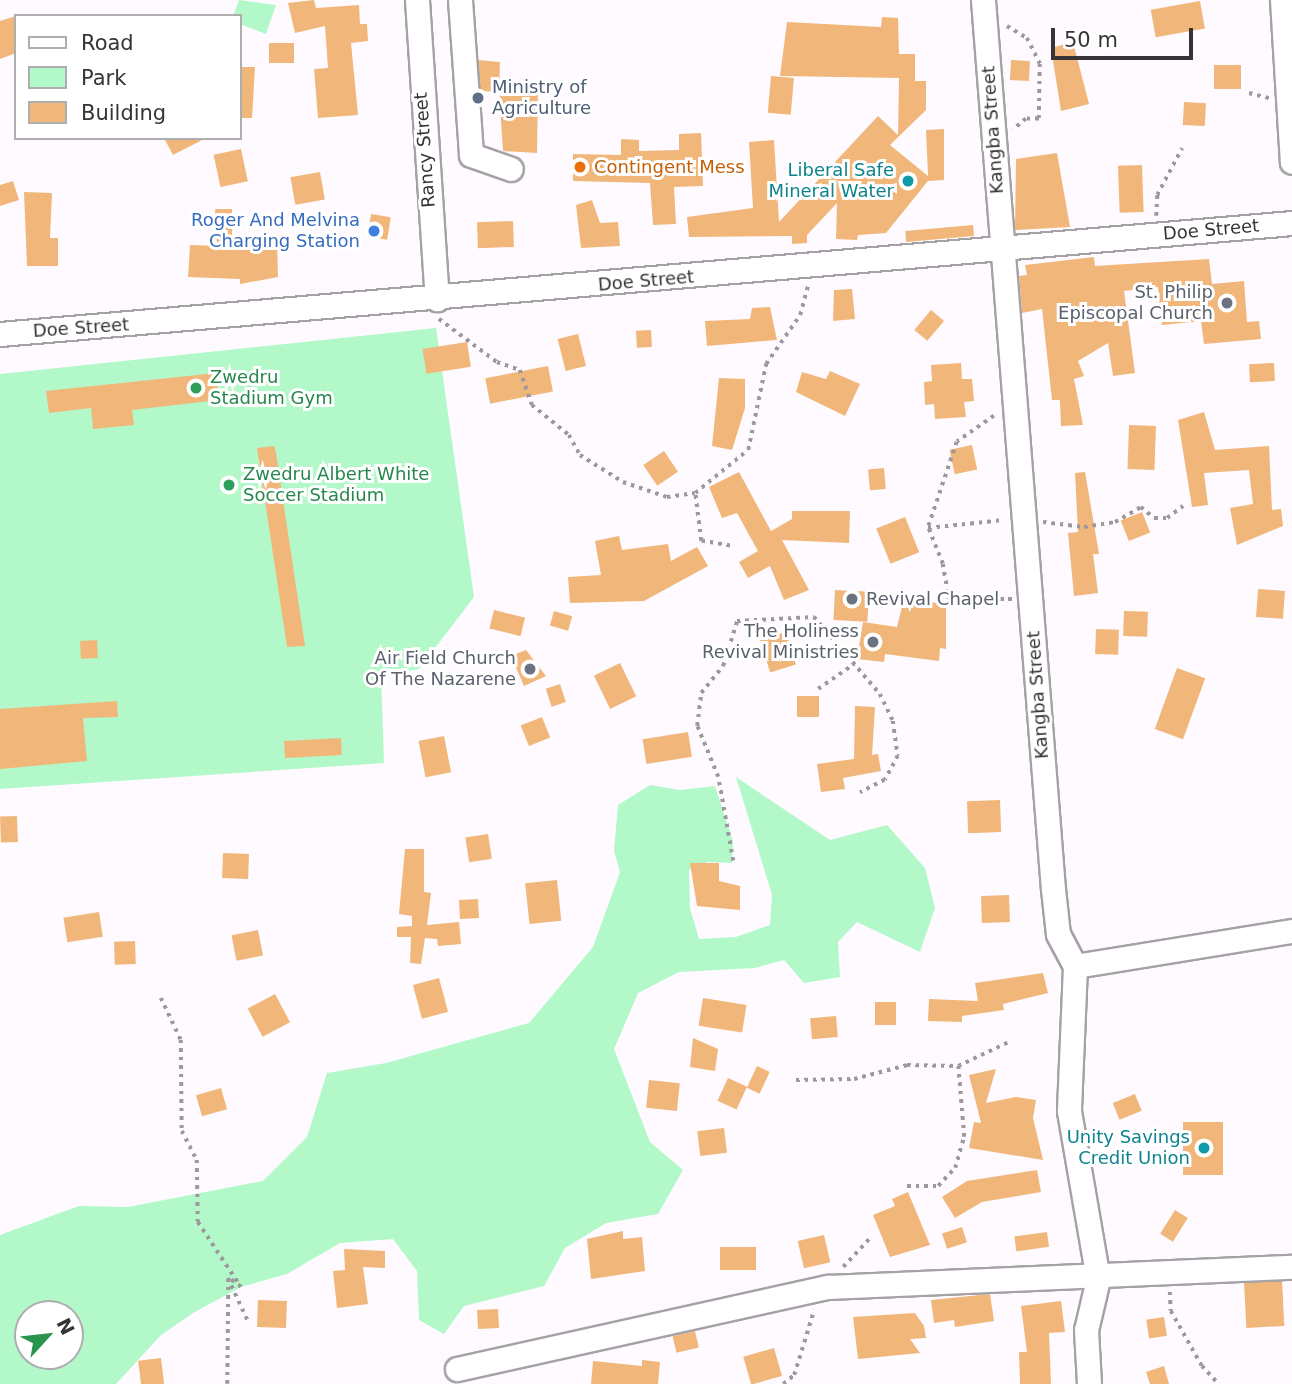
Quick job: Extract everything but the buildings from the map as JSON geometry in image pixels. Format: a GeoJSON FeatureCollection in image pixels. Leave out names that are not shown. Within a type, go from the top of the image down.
{"type":"FeatureCollection","features":[{"type":"Feature","properties":{"kind":"street","name":"Rancy Street"},"geometry":{"type":"LineString","coordinates":[[417,0],[426,300]]}},
{"type":"Feature","properties":{"kind":"street"},"geometry":{"type":"LineString","coordinates":[[460,0],[471,155],[511,169]]}},
{"type":"Feature","properties":{"kind":"street","name":"Kangba Street"},"geometry":{"type":"LineString","coordinates":[[984,0],[994,145],[1018,397],[1023,518],[1053,889],[1058,934],[1075,966]]}},
{"type":"Feature","properties":{"kind":"street"},"geometry":{"type":"LineString","coordinates":[[1282,0],[1292,162]]}},
{"type":"Feature","properties":{"kind":"street","name":"Doe Street"},"geometry":{"type":"LineString","coordinates":[[0,334],[426,300],[1292,223]]}},
{"type":"Feature","properties":{"kind":"street"},"geometry":{"type":"LineString","coordinates":[[1090,1384],[1086,1330],[1098,1279],[1069,1111],[1075,966],[1292,930]]}},
{"type":"Feature","properties":{"kind":"street"},"geometry":{"type":"LineString","coordinates":[[457,1369],[822,1288],[946,1278],[1098,1279],[1292,1267]]}},
{"type":"Feature","properties":{"kind":"path"},"geometry":{"type":"LineString","coordinates":[[994,145],[1026,119],[1040,120],[1040,64],[1027,38],[1001,19]]}},
{"type":"Feature","properties":{"kind":"path"},"geometry":{"type":"LineString","coordinates":[[1156,235],[1157,195],[1182,148]]}},
{"type":"Feature","properties":{"kind":"path"},"geometry":{"type":"LineString","coordinates":[[426,300],[497,362],[520,370],[532,405],[569,435],[580,455],[623,482],[667,497],[695,493],[748,450],[766,364],[800,315],[813,266]]}},
{"type":"Feature","properties":{"kind":"path"},"geometry":{"type":"LineString","coordinates":[[1018,397],[957,442],[928,528],[943,564],[949,599],[1031,600]]}},
{"type":"Feature","properties":{"kind":"path"},"geometry":{"type":"LineString","coordinates":[[695,493],[701,541],[730,546]]}},
{"type":"Feature","properties":{"kind":"path"},"geometry":{"type":"LineString","coordinates":[[928,528],[1023,518],[1084,527],[1115,522],[1142,507],[1154,518],[1167,518],[1183,506]]}},
{"type":"Feature","properties":{"kind":"path"},"geometry":{"type":"LineString","coordinates":[[733,862],[718,777],[697,726],[701,693],[723,666],[737,621],[814,617],[854,664],[893,721],[898,756],[885,780],[860,793]]}},
{"type":"Feature","properties":{"kind":"path"},"geometry":{"type":"LineString","coordinates":[[818,689],[854,664]]}},
{"type":"Feature","properties":{"kind":"path"},"geometry":{"type":"LineString","coordinates":[[161,998],[181,1040],[182,1130],[197,1160],[198,1222],[241,1287],[228,1278]]}},
{"type":"Feature","properties":{"kind":"path"},"geometry":{"type":"LineString","coordinates":[[796,1080],[854,1079],[907,1065],[958,1066],[1011,1041]]}},
{"type":"Feature","properties":{"kind":"path"},"geometry":{"type":"LineString","coordinates":[[907,1186],[938,1186],[955,1168],[964,1137],[958,1066]]}},
{"type":"Feature","properties":{"kind":"path"},"geometry":{"type":"LineString","coordinates":[[783,1384],[794,1375],[803,1331],[822,1288],[872,1236]]}},
{"type":"Feature","properties":{"kind":"path"},"geometry":{"type":"LineString","coordinates":[[1168,1276],[1171,1311],[1202,1366],[1219,1384]]}},
{"type":"Feature","properties":{"kind":"path"},"geometry":{"type":"LineString","coordinates":[[228,1278],[248,1321]]}},
{"type":"Feature","properties":{"kind":"path"},"geometry":{"type":"LineString","coordinates":[[227,1384],[228,1278]]}},
{"type":"Feature","properties":{"kind":"green space"},"geometry":{"type":"Polygon","coordinates":[[[239,0],[276,5],[266,34],[242,25],[242,14],[234,14],[239,0]]]}},
{"type":"Feature","properties":{"kind":"green space","name":"Zwedru Albert White Soccer Stadium"},"geometry":{"type":"Polygon","coordinates":[[[436,328],[474,597],[419,669],[381,676],[384,763],[0,789],[0,374],[436,328]]]}},
{"type":"Feature","properties":{"kind":"green space"},"geometry":{"type":"Polygon","coordinates":[[[736,777],[830,840],[887,825],[925,868],[935,908],[920,952],[857,922],[838,942],[840,977],[804,983],[784,960],[755,968],[679,972],[638,993],[614,1049],[650,1142],[683,1170],[658,1214],[606,1223],[565,1248],[544,1286],[464,1306],[444,1334],[419,1320],[417,1271],[393,1239],[340,1243],[287,1274],[241,1287],[193,1313],[161,1335],[116,1384],[0,1384],[0,1235],[79,1206],[128,1207],[263,1181],[307,1137],[327,1073],[386,1063],[529,1023],[593,947],[620,872],[614,851],[618,805],[650,785],[680,790],[715,786],[733,841],[732,863],[708,862],[689,870],[690,908],[699,939],[736,937],[770,925],[772,895],[736,777]]]}},
{"type":"Feature","properties":{"kind":"place","name":"Ministry of Agriculture"},"geometry":{"type":"Point","coordinates":[478,98]}},
{"type":"Feature","properties":{"kind":"place","name":"Contingent Mess"},"geometry":{"type":"Point","coordinates":[580,167]}},
{"type":"Feature","properties":{"kind":"place","name":"Liberal Safe Mineral Water"},"geometry":{"type":"Point","coordinates":[908,181]}},
{"type":"Feature","properties":{"kind":"place","name":"Roger And Melvina Charging Station"},"geometry":{"type":"Point","coordinates":[374,231]}},
{"type":"Feature","properties":{"kind":"place","name":"St. Philip Episcopal Church"},"geometry":{"type":"Point","coordinates":[1227,303]}},
{"type":"Feature","properties":{"kind":"place","name":"Zwedru Stadium Gym"},"geometry":{"type":"Point","coordinates":[196,388]}},
{"type":"Feature","properties":{"kind":"place","name":"Zwedru Albert White Soccer Stadium"},"geometry":{"type":"Point","coordinates":[229,485]}},
{"type":"Feature","properties":{"kind":"place","name":"Revival Chapel"},"geometry":{"type":"Point","coordinates":[852,599]}},
{"type":"Feature","properties":{"kind":"place","name":"The Holiness Revival Ministries"},"geometry":{"type":"Point","coordinates":[873,642]}},
{"type":"Feature","properties":{"kind":"place","name":"Air Field Church Of The Nazarene"},"geometry":{"type":"Point","coordinates":[530,669]}},
{"type":"Feature","properties":{"kind":"place","name":"Unity Savings Credit Union"},"geometry":{"type":"Point","coordinates":[1204,1148]}}]}
